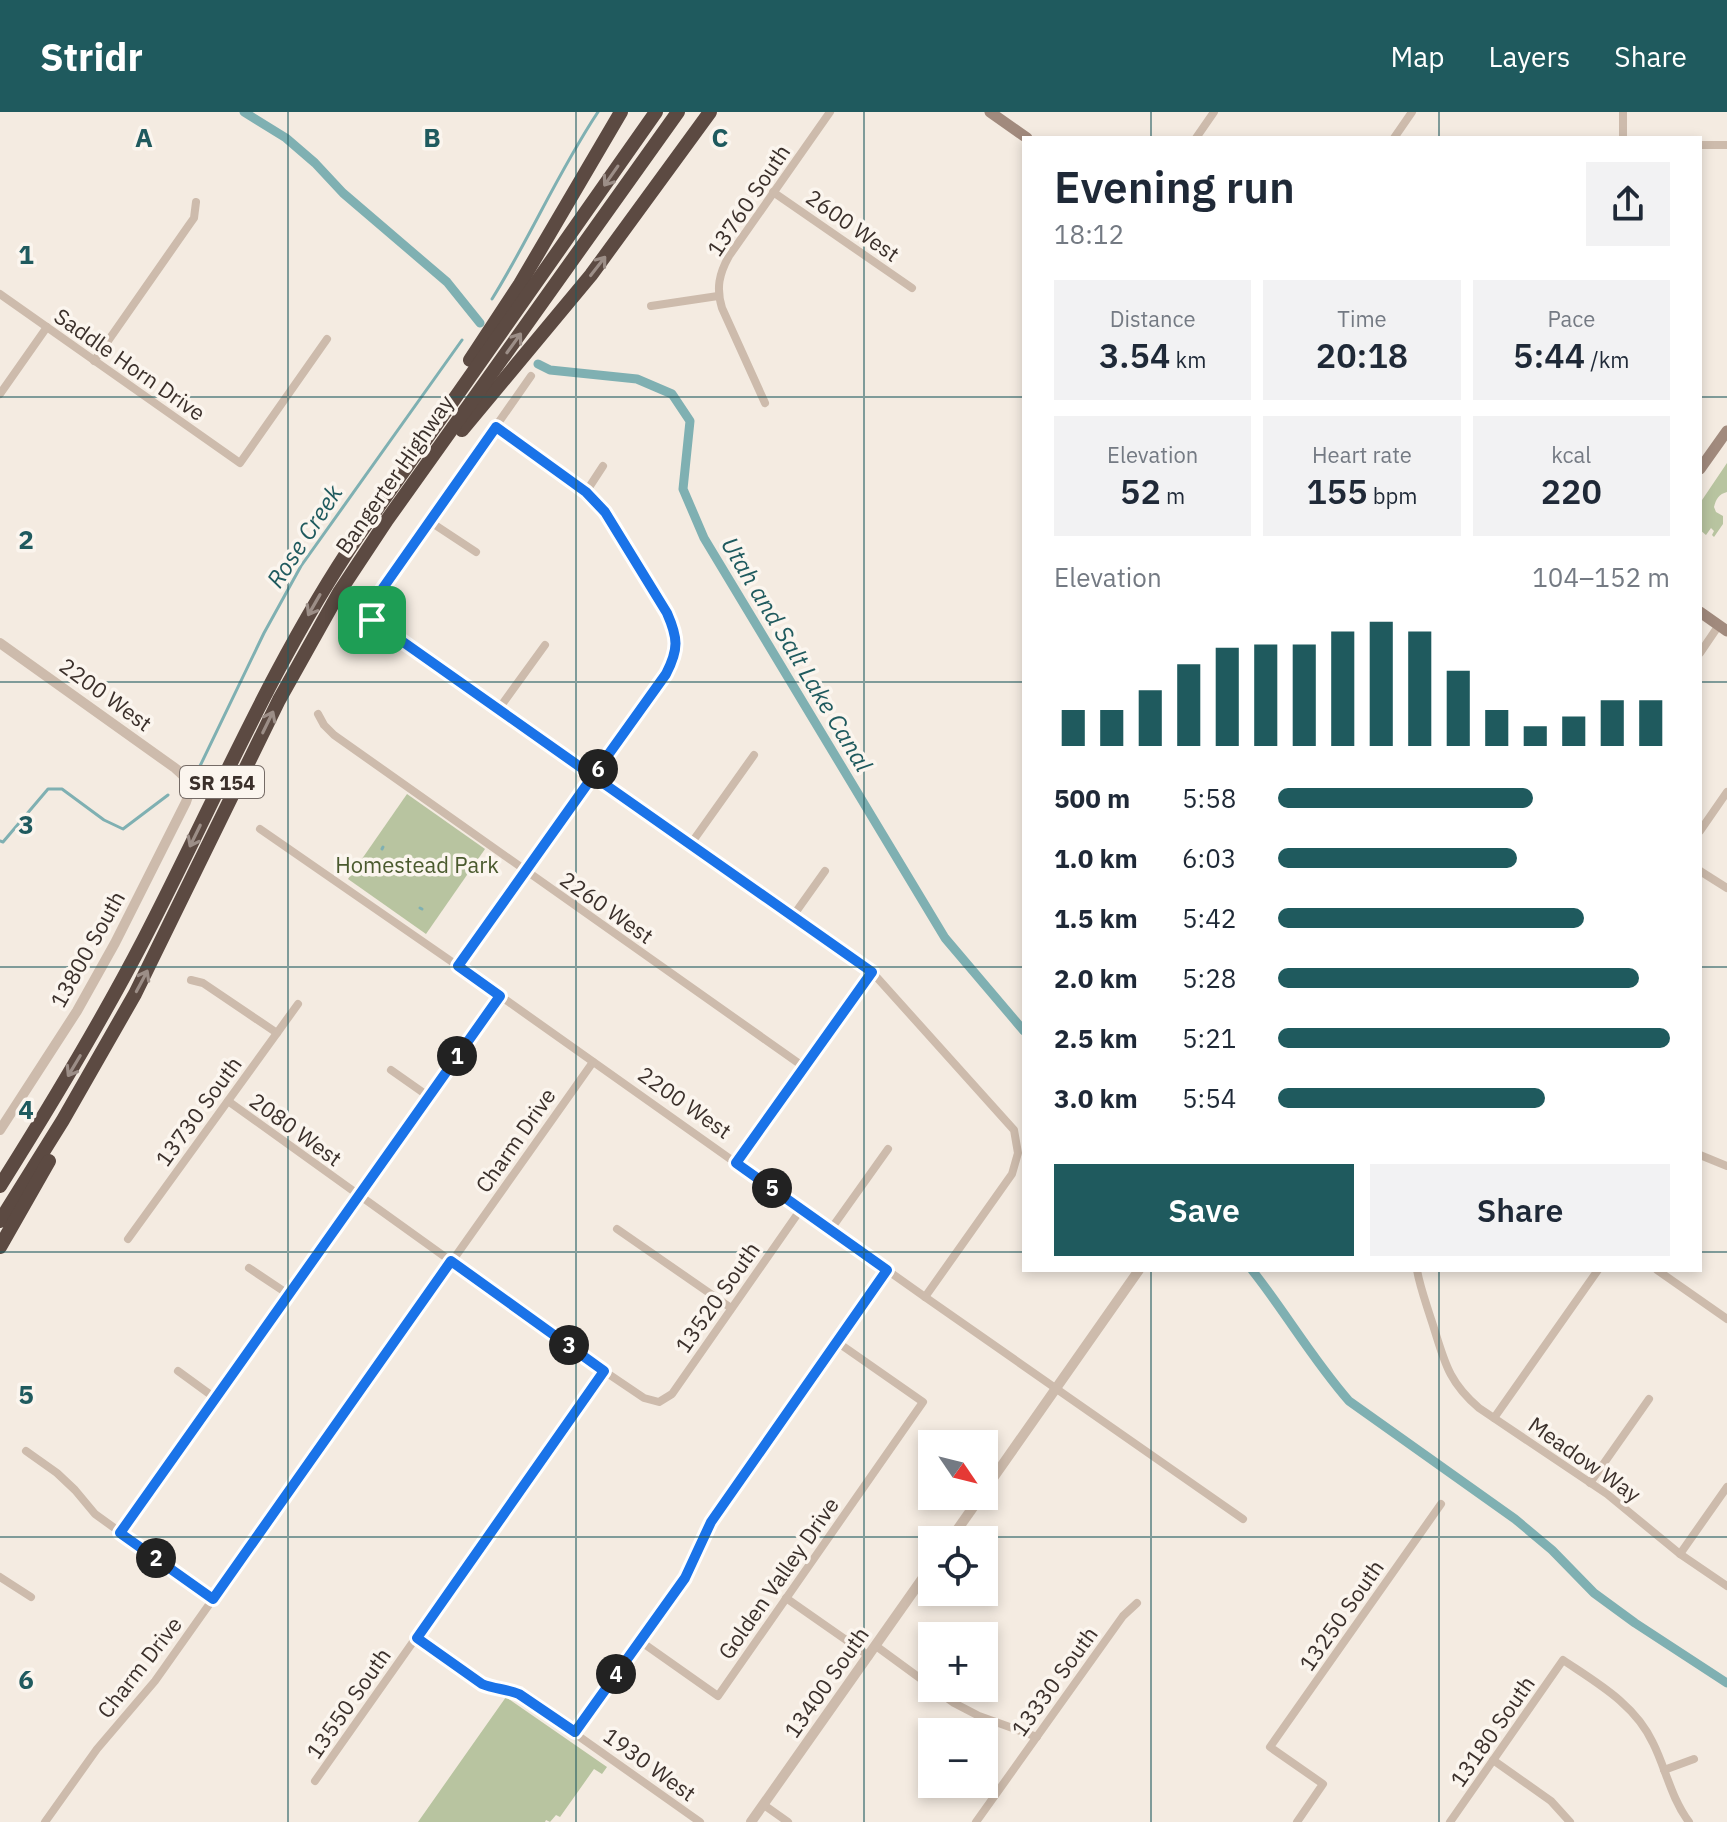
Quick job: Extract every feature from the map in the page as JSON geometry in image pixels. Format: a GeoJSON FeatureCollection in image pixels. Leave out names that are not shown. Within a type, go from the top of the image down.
{"type":"FeatureCollection","features":[{"type":"Feature","properties":{"kind":"highway"},"geometry":{"type":"LineString","coordinates":[[404,470],[520,284],[621,112]]}},
{"type":"Feature","properties":{"kind":"highway","name":"Bangerter Highway"},"geometry":{"type":"LineString","coordinates":[[0,1186],[114,995],[297,634],[341,562],[404,470],[656,112]]}},
{"type":"Feature","properties":{"kind":"highway","name":"Bangerter Highway"},"geometry":{"type":"LineString","coordinates":[[0,1221],[90,1074],[153,959],[291,676],[340,591],[387,520],[678,112]]}},
{"type":"Feature","properties":{"kind":"highway"},"geometry":{"type":"LineString","coordinates":[[387,520],[591,275],[710,112]]}},
{"type":"Feature","properties":{"kind":"highway"},"geometry":{"type":"LineString","coordinates":[[0,1247],[52,1156],[90,1074]]}},
{"type":"Feature","properties":{"kind":"highway"},"geometry":{"type":"LineString","coordinates":[[0,1174],[53,1101]]}},
{"type":"Feature","properties":{"kind":"main road"},"geometry":{"type":"LineString","coordinates":[[990,112],[1024,136]]}},
{"type":"Feature","properties":{"kind":"main road"},"geometry":{"type":"LineString","coordinates":[[1702,466],[1727,431]]}},
{"type":"Feature","properties":{"kind":"main road"},"geometry":{"type":"LineString","coordinates":[[1702,613],[1723,628]]}},
{"type":"Feature","properties":{"kind":"street","name":"13760 South"},"geometry":{"type":"LineString","coordinates":[[718,296],[724,265],[830,112]]}},
{"type":"Feature","properties":{"kind":"street"},"geometry":{"type":"LineString","coordinates":[[1197,136],[1214,112]]}},
{"type":"Feature","properties":{"kind":"street"},"geometry":{"type":"LineString","coordinates":[[1395,136],[1412,112]]}},
{"type":"Feature","properties":{"kind":"street"},"geometry":{"type":"LineString","coordinates":[[1623,112],[1623,136]]}},
{"type":"Feature","properties":{"kind":"street"},"geometry":{"type":"LineString","coordinates":[[1702,145],[1727,145]]}},
{"type":"Feature","properties":{"kind":"street","name":"2600 West"},"geometry":{"type":"LineString","coordinates":[[773,192],[912,288]]}},
{"type":"Feature","properties":{"kind":"street"},"geometry":{"type":"LineString","coordinates":[[94,361],[194,218],[196,202]]}},
{"type":"Feature","properties":{"kind":"street","name":"Saddle Horn Drive"},"geometry":{"type":"LineString","coordinates":[[0,294],[240,463],[327,339]]}},
{"type":"Feature","properties":{"kind":"street"},"geometry":{"type":"LineString","coordinates":[[651,306],[718,296],[765,403]]}},
{"type":"Feature","properties":{"kind":"street"},"geometry":{"type":"LineString","coordinates":[[0,394],[47,327]]}},
{"type":"Feature","properties":{"kind":"street"},"geometry":{"type":"LineString","coordinates":[[531,376],[364,615],[872,972],[1014,1130],[1018,1153],[1012,1174],[925,1297]]}},
{"type":"Feature","properties":{"kind":"street"},"geometry":{"type":"LineString","coordinates":[[458,966],[666,674],[677,645],[675,630],[667,613],[605,512],[586,492],[496,427]]}},
{"type":"Feature","properties":{"kind":"street"},"geometry":{"type":"LineString","coordinates":[[586,492],[603,466]]}},
{"type":"Feature","properties":{"kind":"street"},"geometry":{"type":"LineString","coordinates":[[429,521],[476,552]]}},
{"type":"Feature","properties":{"kind":"street"},"geometry":{"type":"LineString","coordinates":[[1702,651],[1723,628]]}},
{"type":"Feature","properties":{"kind":"street","name":"2200 West"},"geometry":{"type":"LineString","coordinates":[[0,643],[188,779]]}},
{"type":"Feature","properties":{"kind":"street"},"geometry":{"type":"LineString","coordinates":[[498,710],[545,645]]}},
{"type":"Feature","properties":{"kind":"street","name":"2260 West"},"geometry":{"type":"LineString","coordinates":[[318,714],[334,735],[804,1067]]}},
{"type":"Feature","properties":{"kind":"street"},"geometry":{"type":"LineString","coordinates":[[690,845],[754,755]]}},
{"type":"Feature","properties":{"kind":"street","name":"13800 South"},"geometry":{"type":"LineString","coordinates":[[0,1130],[77,1011],[115,943],[186,802],[190,790],[188,779]]}},
{"type":"Feature","properties":{"kind":"street"},"geometry":{"type":"LineString","coordinates":[[1702,828],[1727,792]]}},
{"type":"Feature","properties":{"kind":"street","name":"2200 West"},"geometry":{"type":"LineString","coordinates":[[260,829],[1243,1519]]}},
{"type":"Feature","properties":{"kind":"street"},"geometry":{"type":"LineString","coordinates":[[793,916],[825,871]]}},
{"type":"Feature","properties":{"kind":"street"},"geometry":{"type":"LineString","coordinates":[[1702,872],[1727,888]]}},
{"type":"Feature","properties":{"kind":"street"},"geometry":{"type":"LineString","coordinates":[[736,1163],[872,972]]}},
{"type":"Feature","properties":{"kind":"street"},"geometry":{"type":"LineString","coordinates":[[191,980],[203,983],[277,1033]]}},
{"type":"Feature","properties":{"kind":"street"},"geometry":{"type":"LineString","coordinates":[[120,1533],[500,996]]}},
{"type":"Feature","properties":{"kind":"street","name":"13730 South"},"geometry":{"type":"LineString","coordinates":[[128,1239],[298,1004]]}},
{"type":"Feature","properties":{"kind":"street","name":"Charm Drive"},"geometry":{"type":"LineString","coordinates":[[45,1822],[97,1749],[155,1681],[593,1062]]}},
{"type":"Feature","properties":{"kind":"street"},"geometry":{"type":"LineString","coordinates":[[391,1070],[428,1096]]}},
{"type":"Feature","properties":{"kind":"street","name":"2080 West"},"geometry":{"type":"LineString","coordinates":[[228,1101],[604,1371],[644,1398],[659,1402]]}},
{"type":"Feature","properties":{"kind":"street"},"geometry":{"type":"LineString","coordinates":[[831,1229],[888,1149]]}},
{"type":"Feature","properties":{"kind":"street"},"geometry":{"type":"LineString","coordinates":[[1702,1156],[1727,1166]]}},
{"type":"Feature","properties":{"kind":"street","name":"13520 South"},"geometry":{"type":"LineString","coordinates":[[659,1402],[672,1394],[801,1209]]}},
{"type":"Feature","properties":{"kind":"street"},"geometry":{"type":"LineString","coordinates":[[617,1229],[731,1308]]}},
{"type":"Feature","properties":{"kind":"street"},"geometry":{"type":"LineString","coordinates":[[249,1268],[288,1294]]}},
{"type":"Feature","properties":{"kind":"street"},"geometry":{"type":"LineString","coordinates":[[575,1732],[685,1578],[711,1522],[887,1270]]}},
{"type":"Feature","properties":{"kind":"street"},"geometry":{"type":"LineString","coordinates":[[998,1471],[1138,1272]]}},
{"type":"Feature","properties":{"kind":"street","name":"Meadow Way"},"geometry":{"type":"LineString","coordinates":[[1418,1272],[1440,1348],[1449,1372],[1462,1392],[1494,1418],[1625,1508],[1680,1554],[1727,1586]]}},
{"type":"Feature","properties":{"kind":"street"},"geometry":{"type":"LineString","coordinates":[[1494,1418],[1597,1272]]}},
{"type":"Feature","properties":{"kind":"street"},"geometry":{"type":"LineString","coordinates":[[1660,1272],[1727,1319]]}},
{"type":"Feature","properties":{"kind":"street","name":"Golden Valley Drive"},"geometry":{"type":"LineString","coordinates":[[640,1641],[718,1696],[923,1402],[837,1342]]}},
{"type":"Feature","properties":{"kind":"street"},"geometry":{"type":"LineString","coordinates":[[178,1371],[215,1398]]}},
{"type":"Feature","properties":{"kind":"street","name":"13550 South"},"geometry":{"type":"LineString","coordinates":[[315,1781],[604,1371]]}},
{"type":"Feature","properties":{"kind":"street"},"geometry":{"type":"LineString","coordinates":[[1590,1483],[1649,1399]]}},
{"type":"Feature","properties":{"kind":"street"},"geometry":{"type":"LineString","coordinates":[[26,1451],[57,1473],[95,1514],[213,1599]]}},
{"type":"Feature","properties":{"kind":"street"},"geometry":{"type":"LineString","coordinates":[[1680,1554],[1727,1487]]}},
{"type":"Feature","properties":{"kind":"street","name":"13250 South"},"geometry":{"type":"LineString","coordinates":[[1297,1822],[1323,1784],[1270,1747],[1441,1504]]}},
{"type":"Feature","properties":{"kind":"street"},"geometry":{"type":"LineString","coordinates":[[0,1577],[31,1597]]}},
{"type":"Feature","properties":{"kind":"street","name":"13400 South"},"geometry":{"type":"LineString","coordinates":[[751,1822],[918,1585]]}},
{"type":"Feature","properties":{"kind":"street"},"geometry":{"type":"LineString","coordinates":[[786,1598],[918,1679]]}},
{"type":"Feature","properties":{"kind":"street","name":"13330 South"},"geometry":{"type":"LineString","coordinates":[[976,1822],[1123,1616],[1137,1603]]}},
{"type":"Feature","properties":{"kind":"street","name":"1930 West"},"geometry":{"type":"LineString","coordinates":[[417,1638],[482,1684],[519,1694],[700,1822]]}},
{"type":"Feature","properties":{"kind":"street","name":"13180 South"},"geometry":{"type":"LineString","coordinates":[[1450,1822],[1563,1660],[1628,1707],[1650,1736],[1664,1770]]}},
{"type":"Feature","properties":{"kind":"street"},"geometry":{"type":"LineString","coordinates":[[953,1702],[979,1716],[1037,1737]]}},
{"type":"Feature","properties":{"kind":"street"},"geometry":{"type":"LineString","coordinates":[[1689,1822],[1674,1797],[1664,1770],[1694,1759]]}},
{"type":"Feature","properties":{"kind":"street"},"geometry":{"type":"LineString","coordinates":[[1493,1760],[1551,1801],[1570,1822]]}},
{"type":"Feature","properties":{"kind":"street"},"geometry":{"type":"LineString","coordinates":[[764,1805],[788,1822]]}},
{"type":"Feature","properties":{"kind":"green space"},"geometry":{"type":"Polygon","coordinates":[[[1727,463],[1727,492],[1718,497],[1714,507],[1723,516],[1723,524],[1714,537],[1711,528],[1706,535],[1702,532],[1702,500],[1727,463]]]}},
{"type":"Feature","properties":{"kind":"green space","name":"Homestead Park"},"geometry":{"type":"Polygon","coordinates":[[[407,794],[485,849],[426,934],[348,879],[407,794]]]}},
{"type":"Feature","properties":{"kind":"green space"},"geometry":{"type":"Polygon","coordinates":[[[506,1697],[607,1767],[602,1774],[594,1769],[560,1817],[556,1815],[550,1822],[418,1822],[506,1697]]]}},
{"type":"Feature","properties":{"kind":"waterway","name":"Utah and Salt Lake Canal"},"geometry":{"type":"LineString","coordinates":[[244,112],[286,138],[315,163],[343,193],[447,282],[480,323]]}},
{"type":"Feature","properties":{"kind":"waterway","name":"Rose Creek"},"geometry":{"type":"LineString","coordinates":[[492,299],[598,112]]}},
{"type":"Feature","properties":{"kind":"waterway","name":"Rose Creek"},"geometry":{"type":"LineString","coordinates":[[200,766],[264,633],[301,566],[462,340]]}},
{"type":"Feature","properties":{"kind":"waterway","name":"Utah and Salt Lake Canal"},"geometry":{"type":"LineString","coordinates":[[538,364],[550,370],[637,379],[672,394],[690,421],[683,489],[704,538],[945,938],[1022,1029]]}},
{"type":"Feature","properties":{"kind":"waterway","name":"Rose Creek"},"geometry":{"type":"LineString","coordinates":[[0,841],[3,842],[48,789],[62,789],[104,820],[123,829],[168,795]]}},
{"type":"Feature","properties":{"kind":"waterway","name":"Utah and Salt Lake Canal"},"geometry":{"type":"LineString","coordinates":[[1253,1272],[1349,1401],[1515,1519],[1552,1550],[1594,1593],[1727,1683]]}},
{"type":"Feature","properties":{"kind":"route"},"geometry":{"type":"LineString","coordinates":[[372,620],[364,615],[496,427],[586,492],[605,512],[675,630],[677,645],[666,674],[593,776],[872,972],[736,1163],[887,1270],[711,1522],[685,1578],[575,1732],[519,1694],[482,1684],[417,1638],[604,1371],[451,1261],[213,1599],[120,1533],[500,996],[458,966],[593,776],[372,620]]}}]}
